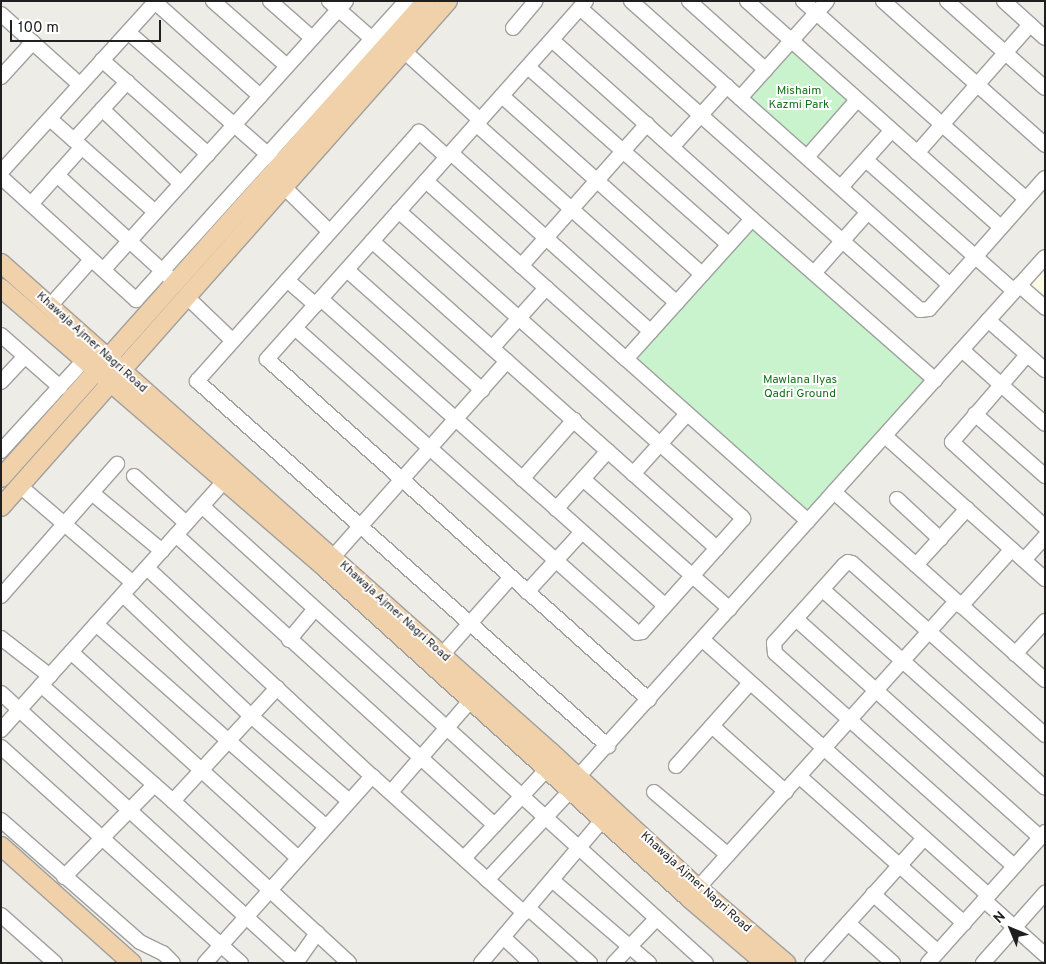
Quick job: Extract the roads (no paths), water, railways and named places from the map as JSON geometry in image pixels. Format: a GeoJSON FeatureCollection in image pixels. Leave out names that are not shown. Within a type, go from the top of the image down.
{"type":"FeatureCollection","features":[{"type":"Feature","properties":{"kind":"main road"},"geometry":{"type":"LineString","coordinates":[[1,478],[7,449],[97,362],[169,276],[378,43],[426,1]]}},
{"type":"Feature","properties":{"kind":"main road"},"geometry":{"type":"LineString","coordinates":[[1,507],[22,488],[117,381],[186,296],[448,1]]}},
{"type":"Feature","properties":{"kind":"main road","name":"Khawaja Ajmer Nagri Road"},"geometry":{"type":"LineString","coordinates":[[1,263],[50,306],[97,362]]}},
{"type":"Feature","properties":{"kind":"main road","name":"Khawaja Ajmer Nagri Road"},"geometry":{"type":"LineString","coordinates":[[1,288],[97,362],[470,700],[503,719],[631,835],[698,888],[786,963]]}},
{"type":"Feature","properties":{"kind":"main road","name":"Khawaja Ajmer Nagri Road"},"geometry":{"type":"LineString","coordinates":[[117,381],[333,556],[442,655],[503,719],[547,769],[574,784],[603,819],[631,835],[690,899],[765,963]]}},
{"type":"Feature","properties":{"kind":"main road"},"geometry":{"type":"LineString","coordinates":[[1,846],[132,963]]}},
{"type":"Feature","properties":{"kind":"street"},"geometry":{"type":"LineString","coordinates":[[213,1],[287,66]]}},
{"type":"Feature","properties":{"kind":"street"},"geometry":{"type":"LineString","coordinates":[[270,1],[312,38]]}},
{"type":"Feature","properties":{"kind":"street"},"geometry":{"type":"LineString","coordinates":[[104,269],[312,38],[338,4],[378,43],[406,1]]}},
{"type":"Feature","properties":{"kind":"street"},"geometry":{"type":"LineString","coordinates":[[513,28],[536,1]]}},
{"type":"Feature","properties":{"kind":"street"},"geometry":{"type":"LineString","coordinates":[[632,1],[950,285]]}},
{"type":"Feature","properties":{"kind":"street"},"geometry":{"type":"LineString","coordinates":[[689,1],[766,70]]}},
{"type":"Feature","properties":{"kind":"street"},"geometry":{"type":"LineString","coordinates":[[746,1],[1001,228]]}},
{"type":"Feature","properties":{"kind":"street"},"geometry":{"type":"LineString","coordinates":[[803,1],[1026,199]]}},
{"type":"Feature","properties":{"kind":"street"},"geometry":{"type":"LineString","coordinates":[[740,98],[826,1]]}},
{"type":"Feature","properties":{"kind":"street"},"geometry":{"type":"LineString","coordinates":[[883,1],[1045,145]]}},
{"type":"Feature","properties":{"kind":"street"},"geometry":{"type":"LineString","coordinates":[[947,1],[1045,88]]}},
{"type":"Feature","properties":{"kind":"street"},"geometry":{"type":"LineString","coordinates":[[1,172],[155,2],[260,96]]}},
{"type":"Feature","properties":{"kind":"street"},"geometry":{"type":"LineString","coordinates":[[1005,2],[1045,38]]}},
{"type":"Feature","properties":{"kind":"street"},"geometry":{"type":"LineString","coordinates":[[649,700],[269,362],[268,356],[583,5],[701,115],[920,310],[929,309],[1045,178]]}},
{"type":"Feature","properties":{"kind":"street"},"geometry":{"type":"LineString","coordinates":[[1,14],[80,85]]}},
{"type":"Feature","properties":{"kind":"street"},"geometry":{"type":"LineString","coordinates":[[917,153],[1030,25]]}},
{"type":"Feature","properties":{"kind":"street"},"geometry":{"type":"LineString","coordinates":[[128,32],[274,160]]}},
{"type":"Feature","properties":{"kind":"street"},"geometry":{"type":"LineString","coordinates":[[552,40],[935,380]]}},
{"type":"Feature","properties":{"kind":"street"},"geometry":{"type":"LineString","coordinates":[[1,76],[33,42]]}},
{"type":"Feature","properties":{"kind":"street"},"geometry":{"type":"LineString","coordinates":[[404,51],[572,209],[677,303]]}},
{"type":"Feature","properties":{"kind":"street"},"geometry":{"type":"LineString","coordinates":[[102,60],[208,154]]}},
{"type":"Feature","properties":{"kind":"street"},"geometry":{"type":"LineString","coordinates":[[528,67],[729,245]]}},
{"type":"Feature","properties":{"kind":"street"},"geometry":{"type":"LineString","coordinates":[[31,204],[57,175],[102,109],[126,82]]}},
{"type":"Feature","properties":{"kind":"street"},"geometry":{"type":"LineString","coordinates":[[672,147],[727,86]]}},
{"type":"Feature","properties":{"kind":"street"},"geometry":{"type":"LineString","coordinates":[[502,96],[702,274]]}},
{"type":"Feature","properties":{"kind":"street"},"geometry":{"type":"LineString","coordinates":[[807,157],[857,100]]}},
{"type":"Feature","properties":{"kind":"street"},"geometry":{"type":"LineString","coordinates":[[102,109],[181,184]]}},
{"type":"Feature","properties":{"kind":"street"},"geometry":{"type":"LineString","coordinates":[[50,119],[155,212]]}},
{"type":"Feature","properties":{"kind":"street"},"geometry":{"type":"LineString","coordinates":[[521,266],[647,124]]}},
{"type":"Feature","properties":{"kind":"street"},"geometry":{"type":"LineString","coordinates":[[841,187],[892,130]]}},
{"type":"Feature","properties":{"kind":"street"},"geometry":{"type":"LineString","coordinates":[[608,746],[197,381],[419,132],[449,155],[546,238],[651,332]]}},
{"type":"Feature","properties":{"kind":"street"},"geometry":{"type":"LineString","coordinates":[[866,160],[975,257],[1045,308]]}},
{"type":"Feature","properties":{"kind":"street"},"geometry":{"type":"LineString","coordinates":[[1,177],[136,300],[169,276],[57,175]]}},
{"type":"Feature","properties":{"kind":"street"},"geometry":{"type":"LineString","coordinates":[[426,181],[808,521]]}},
{"type":"Feature","properties":{"kind":"street"},"geometry":{"type":"LineString","coordinates":[[284,186],[330,232]]}},
{"type":"Feature","properties":{"kind":"street"},"geometry":{"type":"LineString","coordinates":[[295,328],[637,633],[642,632],[717,548],[742,517],[399,211]]}},
{"type":"Feature","properties":{"kind":"street"},"geometry":{"type":"LineString","coordinates":[[814,273],[868,212]]}},
{"type":"Feature","properties":{"kind":"street"},"geometry":{"type":"LineString","coordinates":[[626,359],[752,218]]}},
{"type":"Feature","properties":{"kind":"street"},"geometry":{"type":"LineString","coordinates":[[372,241],[717,548]]}},
{"type":"Feature","properties":{"kind":"street"},"geometry":{"type":"LineString","coordinates":[[487,880],[1045,257]]}},
{"type":"Feature","properties":{"kind":"street"},"geometry":{"type":"LineString","coordinates":[[50,306],[91,260]]}},
{"type":"Feature","properties":{"kind":"street"},"geometry":{"type":"LineString","coordinates":[[347,270],[482,390]]}},
{"type":"Feature","properties":{"kind":"street"},"geometry":{"type":"LineString","coordinates":[[287,280],[318,302],[455,419],[665,606]]}},
{"type":"Feature","properties":{"kind":"street"},"geometry":{"type":"LineString","coordinates":[[492,348],[546,288]]}},
{"type":"Feature","properties":{"kind":"street"},"geometry":{"type":"LineString","coordinates":[[186,296],[233,340]]}},
{"type":"Feature","properties":{"kind":"street"},"geometry":{"type":"LineString","coordinates":[[988,320],[1045,370]]}},
{"type":"Feature","properties":{"kind":"street"},"geometry":{"type":"LineString","coordinates":[[1,335],[60,387]]}},
{"type":"Feature","properties":{"kind":"street"},"geometry":{"type":"LineString","coordinates":[[962,350],[1045,424]]}},
{"type":"Feature","properties":{"kind":"street"},"geometry":{"type":"LineString","coordinates":[[1028,355],[952,442],[1045,527]]}},
{"type":"Feature","properties":{"kind":"street"},"geometry":{"type":"LineString","coordinates":[[1,382],[25,356]]}},
{"type":"Feature","properties":{"kind":"street"},"geometry":{"type":"LineString","coordinates":[[333,556],[507,361]]}},
{"type":"Feature","properties":{"kind":"street"},"geometry":{"type":"LineString","coordinates":[[7,449],[60,387],[97,362]]}},
{"type":"Feature","properties":{"kind":"street"},"geometry":{"type":"LineString","coordinates":[[633,474],[687,414]]}},
{"type":"Feature","properties":{"kind":"street"},"geometry":{"type":"LineString","coordinates":[[975,414],[1045,476]]}},
{"type":"Feature","properties":{"kind":"street"},"geometry":{"type":"LineString","coordinates":[[522,479],[574,420]]}},
{"type":"Feature","properties":{"kind":"street"},"geometry":{"type":"LineString","coordinates":[[885,436],[1045,579]]}},
{"type":"Feature","properties":{"kind":"street"},"geometry":{"type":"LineString","coordinates":[[556,509],[608,451]]}},
{"type":"Feature","properties":{"kind":"street"},"geometry":{"type":"LineString","coordinates":[[1,596],[64,522],[117,464]]}},
{"type":"Feature","properties":{"kind":"street"},"geometry":{"type":"LineString","coordinates":[[134,476],[186,523]]}},
{"type":"Feature","properties":{"kind":"street"},"geometry":{"type":"LineString","coordinates":[[583,479],[730,609]]}},
{"type":"Feature","properties":{"kind":"street"},"geometry":{"type":"LineString","coordinates":[[1,730],[225,480]]}},
{"type":"Feature","properties":{"kind":"street"},"geometry":{"type":"LineString","coordinates":[[1,518],[22,488],[133,583]]}},
{"type":"Feature","properties":{"kind":"street"},"geometry":{"type":"LineString","coordinates":[[834,492],[1045,680]]}},
{"type":"Feature","properties":{"kind":"street"},"geometry":{"type":"LineString","coordinates":[[92,493],[162,551]]}},
{"type":"Feature","properties":{"kind":"street"},"geometry":{"type":"LineString","coordinates":[[897,499],[940,539]]}},
{"type":"Feature","properties":{"kind":"street"},"geometry":{"type":"LineString","coordinates":[[202,506],[315,610],[523,795],[706,963]]}},
{"type":"Feature","properties":{"kind":"street"},"geometry":{"type":"LineString","coordinates":[[916,566],[967,509]]}},
{"type":"Feature","properties":{"kind":"street"},"geometry":{"type":"LineString","coordinates":[[527,592],[582,532]]}},
{"type":"Feature","properties":{"kind":"street"},"geometry":{"type":"LineString","coordinates":[[176,535],[495,826]]}},
{"type":"Feature","properties":{"kind":"street"},"geometry":{"type":"LineString","coordinates":[[1024,560],[1045,537]]}},
{"type":"Feature","properties":{"kind":"street"},"geometry":{"type":"LineString","coordinates":[[698,888],[929,632],[1012,549]]}},
{"type":"Feature","properties":{"kind":"street"},"geometry":{"type":"LineString","coordinates":[[1014,866],[775,653],[774,643],[844,565],[848,562],[852,563],[1045,735]]}},
{"type":"Feature","properties":{"kind":"street"},"geometry":{"type":"LineString","coordinates":[[147,568],[487,880],[590,963]]}},
{"type":"Feature","properties":{"kind":"street"},"geometry":{"type":"LineString","coordinates":[[442,655],[511,578]]}},
{"type":"Feature","properties":{"kind":"street"},"geometry":{"type":"LineString","coordinates":[[822,590],[1045,788]]}},
{"type":"Feature","properties":{"kind":"street"},"geometry":{"type":"LineString","coordinates":[[123,595],[251,716],[349,801]]}},
{"type":"Feature","properties":{"kind":"street"},"geometry":{"type":"LineString","coordinates":[[289,640],[315,610]]}},
{"type":"Feature","properties":{"kind":"street"},"geometry":{"type":"LineString","coordinates":[[796,619],[876,691],[1042,834],[928,963]]}},
{"type":"Feature","properties":{"kind":"street"},"geometry":{"type":"LineString","coordinates":[[96,624],[326,827]]}},
{"type":"Feature","properties":{"kind":"street"},"geometry":{"type":"LineString","coordinates":[[1015,654],[1043,626]]}},
{"type":"Feature","properties":{"kind":"street"},"geometry":{"type":"LineString","coordinates":[[1,638],[154,785],[349,963]]}},
{"type":"Feature","properties":{"kind":"street"},"geometry":{"type":"LineString","coordinates":[[702,640],[924,838],[1014,928],[1045,954],[1037,963]]}},
{"type":"Feature","properties":{"kind":"street"},"geometry":{"type":"LineString","coordinates":[[71,652],[200,772],[298,858]]}},
{"type":"Feature","properties":{"kind":"street"},"geometry":{"type":"LineString","coordinates":[[676,766],[750,683]]}},
{"type":"Feature","properties":{"kind":"street"},"geometry":{"type":"LineString","coordinates":[[173,801],[277,688]]}},
{"type":"Feature","properties":{"kind":"street"},"geometry":{"type":"LineString","coordinates":[[1,693],[296,962],[316,933]]}},
{"type":"Feature","properties":{"kind":"street"},"geometry":{"type":"LineString","coordinates":[[390,792],[470,700]]}},
{"type":"Feature","properties":{"kind":"street"},"geometry":{"type":"LineString","coordinates":[[712,726],[786,792]]}},
{"type":"Feature","properties":{"kind":"street"},"geometry":{"type":"LineString","coordinates":[[1,747],[241,963]]}},
{"type":"Feature","properties":{"kind":"street"},"geometry":{"type":"LineString","coordinates":[[464,858],[547,769]]}},
{"type":"Feature","properties":{"kind":"street"},"geometry":{"type":"LineString","coordinates":[[205,963],[372,776]]}},
{"type":"Feature","properties":{"kind":"street"},"geometry":{"type":"LineString","coordinates":[[800,777],[964,922]]}},
{"type":"Feature","properties":{"kind":"street"},"geometry":{"type":"LineString","coordinates":[[64,877],[154,785]]}},
{"type":"Feature","properties":{"kind":"street"},"geometry":{"type":"LineString","coordinates":[[654,792],[728,855]]}},
{"type":"Feature","properties":{"kind":"street"},"geometry":{"type":"LineString","coordinates":[[481,963],[603,819]]}},
{"type":"Feature","properties":{"kind":"street"},"geometry":{"type":"LineString","coordinates":[[1,820],[140,942],[162,953],[173,963]]}},
{"type":"Feature","properties":{"kind":"street"},"geometry":{"type":"LineString","coordinates":[[812,963],[924,838]]}},
{"type":"Feature","properties":{"kind":"street"},"geometry":{"type":"LineString","coordinates":[[552,880],[649,963]]}},
{"type":"Feature","properties":{"kind":"street"},"geometry":{"type":"LineString","coordinates":[[983,963],[1045,893]]}},
{"type":"Feature","properties":{"kind":"street"},"geometry":{"type":"LineString","coordinates":[[873,894],[938,952]]}},
{"type":"Feature","properties":{"kind":"street"},"geometry":{"type":"LineString","coordinates":[[1,915],[55,963]]}},
{"type":"Feature","properties":{"kind":"street"},"geometry":{"type":"LineString","coordinates":[[614,963],[656,919]]}},
{"type":"Feature","properties":{"kind":"street"},"geometry":{"type":"LineString","coordinates":[[848,923],[893,963]]}},
{"type":"Feature","properties":{"kind":"street"},"geometry":{"type":"LineString","coordinates":[[503,937],[531,963]]}},
{"type":"Feature","properties":{"kind":"park label","name":"Mishaim Kazmi Park"},"geometry":{"type":"Point","coordinates":[799,99]}},
{"type":"Feature","properties":{"kind":"park label","name":"Mawlana Ilyas Qadri Ground"},"geometry":{"type":"Point","coordinates":[800,388]}}]}
